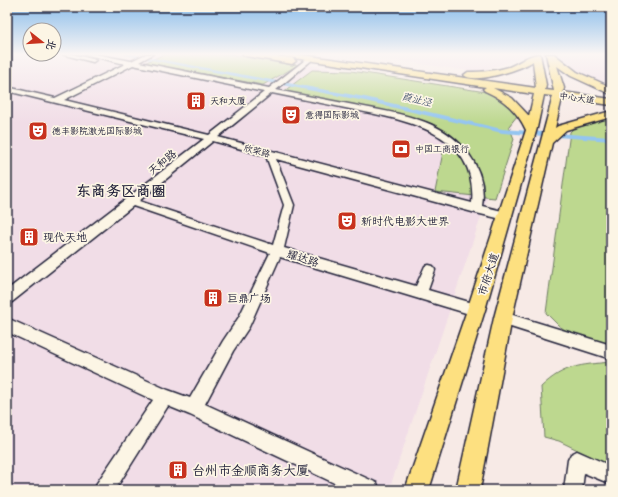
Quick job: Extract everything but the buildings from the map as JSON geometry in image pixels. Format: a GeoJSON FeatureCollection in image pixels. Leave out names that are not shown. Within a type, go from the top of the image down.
{"type":"FeatureCollection","features":[{"type":"Feature","properties":{"kind":"main road"},"geometry":{"type":"LineString","coordinates":[[413,77],[491,90]]}},
{"type":"Feature","properties":{"kind":"main road"},"geometry":{"type":"LineString","coordinates":[[467,77],[514,102],[521,110],[530,135]]}},
{"type":"Feature","properties":{"kind":"main road","name":"中心大道"},"geometry":{"type":"LineString","coordinates":[[476,77],[558,91],[611,102]]}},
{"type":"Feature","properties":{"kind":"main road","name":"市府大道"},"geometry":{"type":"LineString","coordinates":[[417,490],[506,216],[530,135],[539,88],[538,77]]}},
{"type":"Feature","properties":{"kind":"main road"},"geometry":{"type":"LineString","coordinates":[[468,490],[503,318],[558,91],[555,77]]}},
{"type":"Feature","properties":{"kind":"main road"},"geometry":{"type":"LineString","coordinates":[[581,77],[611,92]]}},
{"type":"Feature","properties":{"kind":"main road","name":"中心大道"},"geometry":{"type":"LineString","coordinates":[[558,91],[611,92]]}},
{"type":"Feature","properties":{"kind":"main road"},"geometry":{"type":"LineString","coordinates":[[548,134],[562,128],[611,114]]}},
{"type":"Feature","properties":{"kind":"street"},"geometry":{"type":"LineString","coordinates":[[56,101],[104,77]]}},
{"type":"Feature","properties":{"kind":"street"},"geometry":{"type":"LineString","coordinates":[[213,77],[397,116],[426,125],[453,143],[466,155],[476,179],[478,199],[476,209]]}},
{"type":"Feature","properties":{"kind":"street","name":"天和路"},"geometry":{"type":"LineString","coordinates":[[7,298],[131,202],[287,77]]}},
{"type":"Feature","properties":{"kind":"street","name":"欣荣路"},"geometry":{"type":"LineString","coordinates":[[7,89],[210,138],[506,216]]}},
{"type":"Feature","properties":{"kind":"street"},"geometry":{"type":"LineString","coordinates":[[194,408],[228,346],[244,322],[277,251],[290,205],[270,154]]}},
{"type":"Feature","properties":{"kind":"street","name":"耀达路"},"geometry":{"type":"LineString","coordinates":[[131,202],[277,251],[476,310]]}},
{"type":"Feature","properties":{"kind":"street"},"geometry":{"type":"LineString","coordinates":[[420,294],[430,270]]}},
{"type":"Feature","properties":{"kind":"street"},"geometry":{"type":"LineString","coordinates":[[503,318],[611,352]]}},
{"type":"Feature","properties":{"kind":"street"},"geometry":{"type":"LineString","coordinates":[[7,325],[165,397],[194,408],[370,490]]}},
{"type":"Feature","properties":{"kind":"street"},"geometry":{"type":"LineString","coordinates":[[104,490],[165,397]]}},
{"type":"Feature","properties":{"kind":"street"},"geometry":{"type":"LineString","coordinates":[[573,490],[577,460],[611,475]]}},
{"type":"Feature","properties":{"kind":"shaded area"},"geometry":{"type":"Polygon","coordinates":[[[7,77],[388,77],[504,95],[514,119],[389,490],[7,490],[7,77]]]}},
{"type":"Feature","properties":{"kind":"shaded area"},"geometry":{"type":"Polygon","coordinates":[[[575,77],[611,77],[611,82],[575,77]]]}},
{"type":"Feature","properties":{"kind":"green space"},"geometry":{"type":"Polygon","coordinates":[[[221,77],[277,77],[263,85],[221,77]]]}},
{"type":"Feature","properties":{"kind":"green space"},"geometry":{"type":"Polygon","coordinates":[[[303,77],[391,77],[486,92],[496,96],[511,107],[517,116],[509,126],[514,139],[495,198],[435,192],[443,152],[455,144],[428,124],[283,92],[303,77]]]}},
{"type":"Feature","properties":{"kind":"green space"},"geometry":{"type":"Polygon","coordinates":[[[611,117],[611,348],[579,340],[558,325],[546,313],[570,132],[575,127],[611,117]]]}},
{"type":"Feature","properties":{"kind":"green space"},"geometry":{"type":"Polygon","coordinates":[[[611,362],[611,466],[559,441],[544,437],[541,387],[557,374],[573,367],[611,362]]]}},
{"type":"Feature","properties":{"kind":"waterway","name":"葭沚泾"},"geometry":{"type":"LineString","coordinates":[[249,77],[365,99],[502,131],[611,139]]}},
{"type":"Feature","properties":{"kind":"place","name":"天和大厦"},"geometry":{"type":"Point","coordinates":[196,101]}},
{"type":"Feature","properties":{"kind":"place","name":"意得国际影城"},"geometry":{"type":"Point","coordinates":[291,115]}},
{"type":"Feature","properties":{"kind":"place","name":"德丰影院激光国际影城"},"geometry":{"type":"Point","coordinates":[38,131]}},
{"type":"Feature","properties":{"kind":"place","name":"中国工商银行"},"geometry":{"type":"Point","coordinates":[401,149]}},
{"type":"Feature","properties":{"kind":"place","name":"新时代电影大世界"},"geometry":{"type":"Point","coordinates":[347,221]}},
{"type":"Feature","properties":{"kind":"place","name":"现代天地"},"geometry":{"type":"Point","coordinates":[29,237]}},
{"type":"Feature","properties":{"kind":"place","name":"巨鼎广场"},"geometry":{"type":"Point","coordinates":[213,298]}},
{"type":"Feature","properties":{"kind":"place","name":"台州市金顺商务大厦"},"geometry":{"type":"Point","coordinates":[178,470]}},
{"type":"Feature","properties":{"kind":"district","name":"东商务区商圈"},"geometry":{"type":"Point","coordinates":[121,191]}}]}
